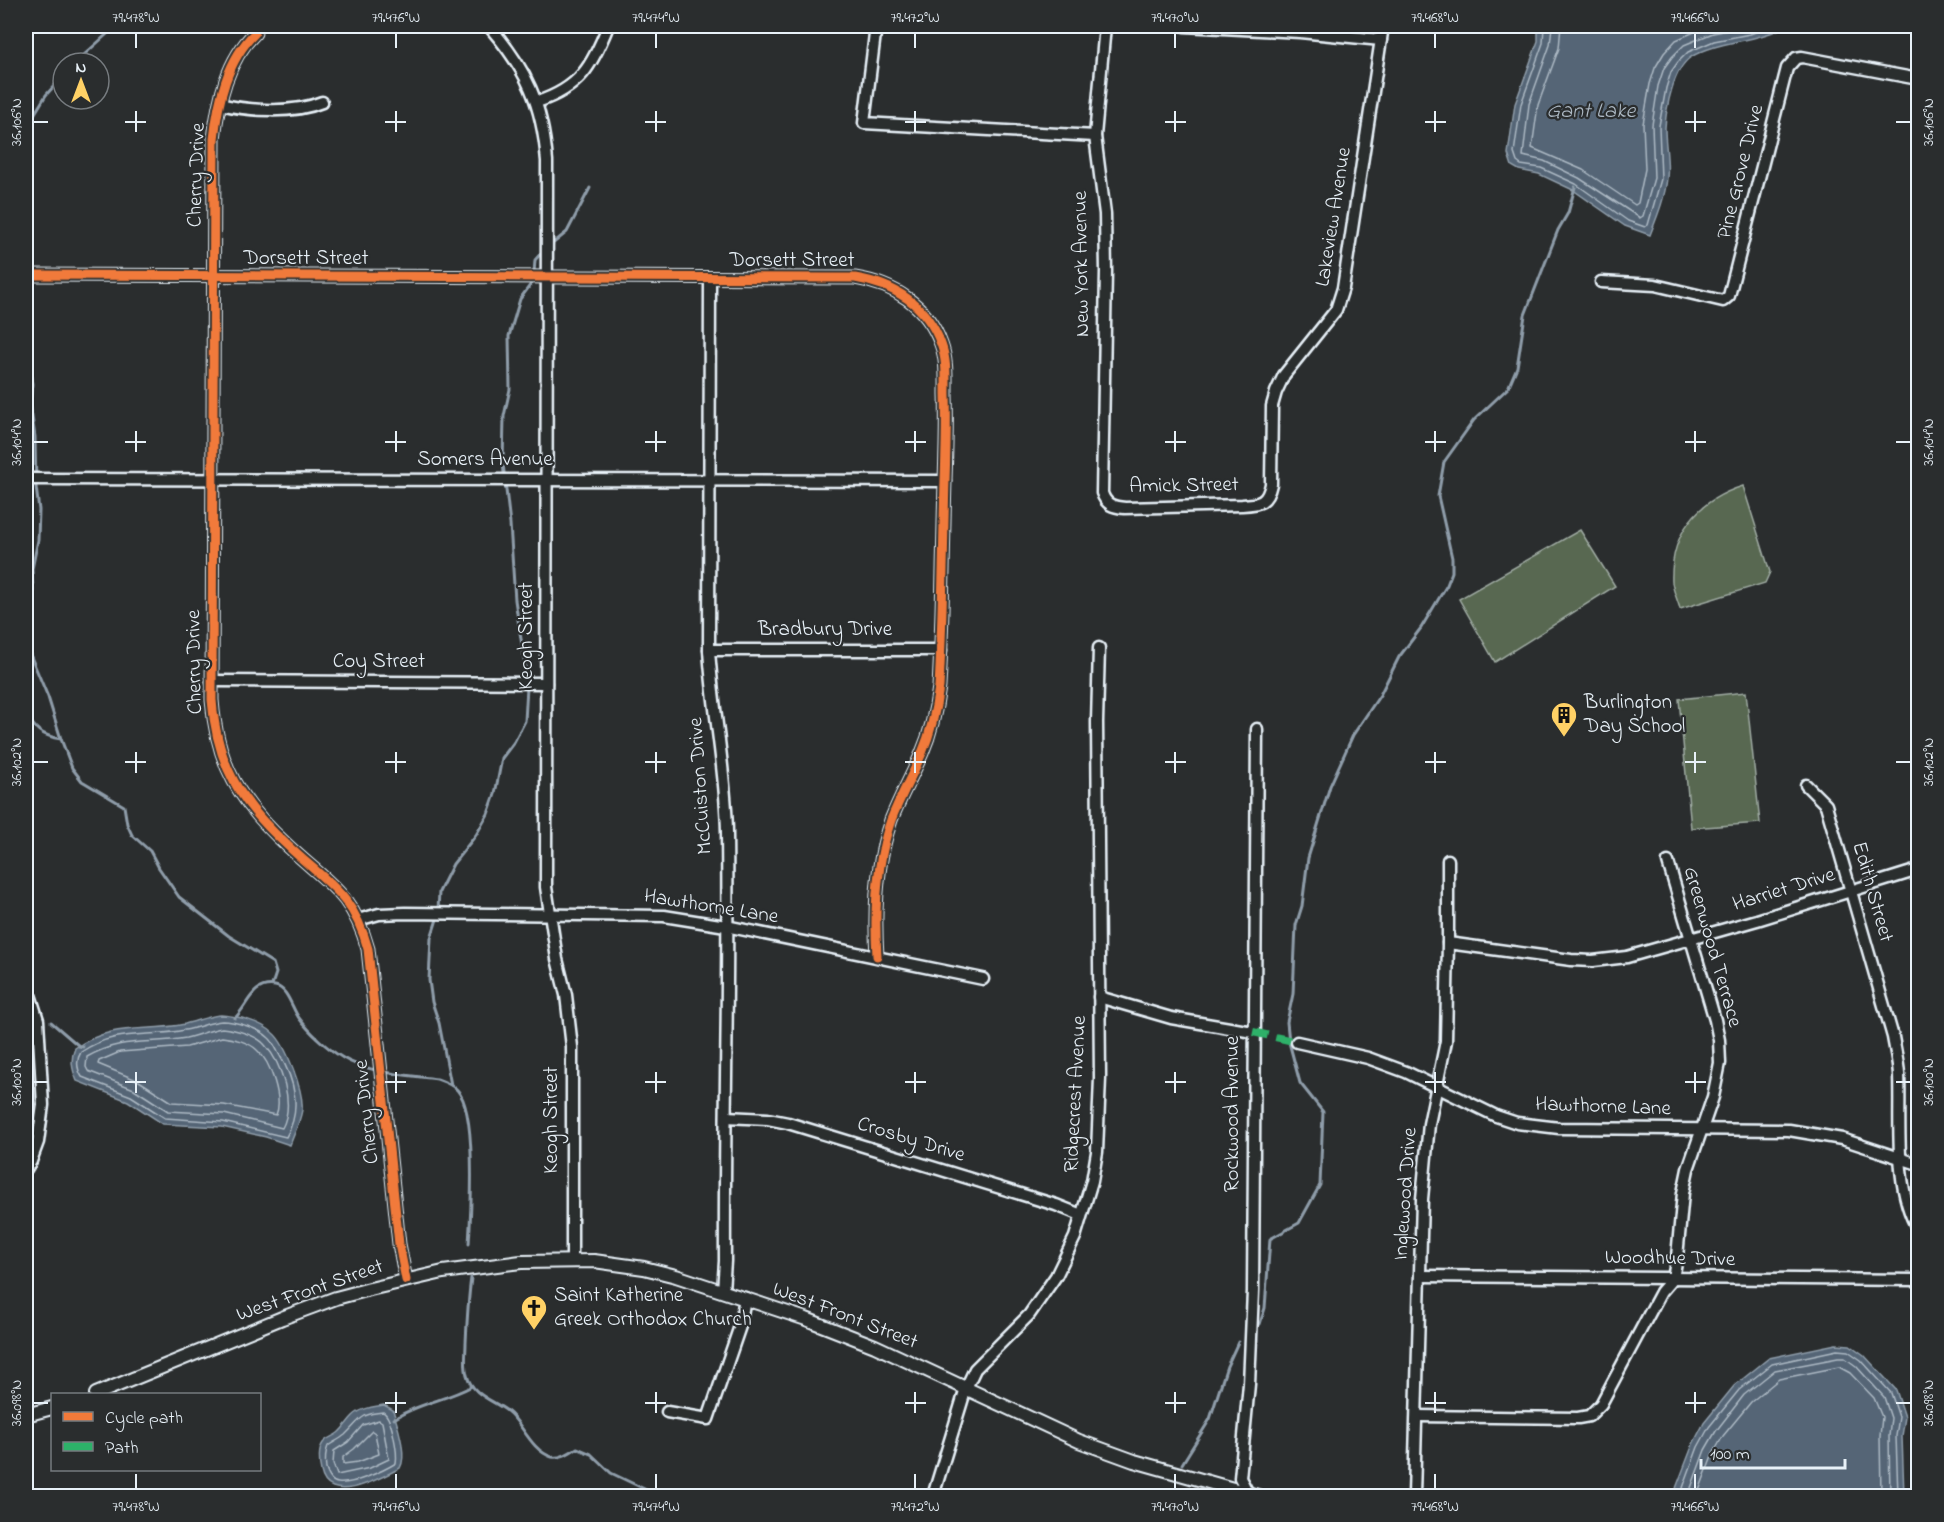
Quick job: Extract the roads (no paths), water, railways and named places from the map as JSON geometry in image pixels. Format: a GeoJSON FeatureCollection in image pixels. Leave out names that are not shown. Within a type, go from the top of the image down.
{"type":"FeatureCollection","features":[{"type":"Feature","properties":{"kind":"street","name":"Keogh Street"},"geometry":{"type":"LineString","coordinates":[[489,26],[512,54],[537,102],[547,161],[545,850],[549,915],[566,996],[572,1047],[572,1260]]}},
{"type":"Feature","properties":{"kind":"street"},"geometry":{"type":"LineString","coordinates":[[537,102],[563,90],[585,71],[596,55],[608,26]]}},
{"type":"Feature","properties":{"kind":"street"},"geometry":{"type":"LineString","coordinates":[[876,26],[864,123],[1095,136]]}},
{"type":"Feature","properties":{"kind":"street","name":"New York Avenue"},"geometry":{"type":"LineString","coordinates":[[1105,26],[1095,136],[1105,214],[1102,458],[1102,492],[1105,501]]}},
{"type":"Feature","properties":{"kind":"street"},"geometry":{"type":"LineString","coordinates":[[1184,26],[1300,32],[1381,40]]}},
{"type":"Feature","properties":{"kind":"street","name":"Lakeview Avenue"},"geometry":{"type":"LineString","coordinates":[[1264,500],[1271,484],[1272,406],[1276,392],[1284,375],[1336,310],[1344,288],[1383,26]]}},
{"type":"Feature","properties":{"kind":"street","name":"Cherry Drive"},"geometry":{"type":"LineString","coordinates":[[255,33],[241,48],[233,63],[220,104],[214,139],[213,722],[220,754],[243,797],[259,818],[348,902],[358,920],[368,949],[399,1244],[406,1280]]}},
{"type":"Feature","properties":{"kind":"street","name":"Pine Grove Drive"},"geometry":{"type":"LineString","coordinates":[[1600,282],[1655,285],[1723,301],[1729,296],[1787,68],[1796,58],[1802,57],[1918,79]]}},
{"type":"Feature","properties":{"kind":"street"},"geometry":{"type":"LineString","coordinates":[[220,104],[232,107],[282,110],[307,109],[322,102]]}},
{"type":"Feature","properties":{"kind":"street","name":"Dorsett Street"},"geometry":{"type":"LineString","coordinates":[[26,275],[855,278],[887,286],[916,305],[934,328],[944,355],[947,425],[939,687],[931,729],[891,821],[879,869],[876,889],[877,956]]}},
{"type":"Feature","properties":{"kind":"street","name":"McCuiston Drive"},"geometry":{"type":"LineString","coordinates":[[710,279],[710,650],[725,796],[726,1117],[723,1291]]}},
{"type":"Feature","properties":{"kind":"street","name":"Somers Avenue"},"geometry":{"type":"LineString","coordinates":[[26,478],[945,482]]}},
{"type":"Feature","properties":{"kind":"street","name":"Amick Street"},"geometry":{"type":"LineString","coordinates":[[1105,501],[1114,507],[1125,508],[1242,506],[1257,504],[1264,500]]}},
{"type":"Feature","properties":{"kind":"street","name":"Ridgecrest Avenue"},"geometry":{"type":"LineString","coordinates":[[933,1497],[966,1388],[975,1369],[1029,1315],[1043,1297],[1066,1257],[1092,1181],[1097,1152],[1100,1089],[1097,722],[1099,648]]}},
{"type":"Feature","properties":{"kind":"street","name":"Bradbury Drive"},"geometry":{"type":"LineString","coordinates":[[710,650],[941,650]]}},
{"type":"Feature","properties":{"kind":"street","name":"Coy Street"},"geometry":{"type":"LineString","coordinates":[[212,681],[546,683]]}},
{"type":"Feature","properties":{"kind":"street","name":"Rockwood Avenue"},"geometry":{"type":"LineString","coordinates":[[1252,1496],[1240,1478],[1249,1384],[1252,1291],[1257,729]]}},
{"type":"Feature","properties":{"kind":"street","name":"Edith Street"},"geometry":{"type":"LineString","coordinates":[[1806,785],[1826,805],[1881,992],[1898,1061],[1900,1156],[1907,1201],[1912,1220],[1918,1229]]}},
{"type":"Feature","properties":{"kind":"street","name":"Inglewood Drive"},"geometry":{"type":"LineString","coordinates":[[1414,1497],[1424,1162],[1446,1041],[1449,943],[1448,860]]}},
{"type":"Feature","properties":{"kind":"street","name":"Greenwood Terrace"},"geometry":{"type":"LineString","coordinates":[[1417,1416],[1578,1418],[1589,1416],[1601,1404],[1660,1292],[1673,1278],[1683,1193],[1688,1169],[1717,1082],[1719,1040],[1668,862]]}},
{"type":"Feature","properties":{"kind":"street","name":"Harriet Drive"},"geometry":{"type":"LineString","coordinates":[[1449,943],[1540,957],[1593,961],[1626,957],[1918,870]]}},
{"type":"Feature","properties":{"kind":"street","name":"Hawthorne Lane"},"geometry":{"type":"LineString","coordinates":[[358,920],[379,914],[405,913],[664,916],[726,926],[983,979]]}},
{"type":"Feature","properties":{"kind":"street"},"geometry":{"type":"LineString","coordinates":[[26,982],[38,1020],[43,1104],[38,1142],[26,1169]]}},
{"type":"Feature","properties":{"kind":"street"},"geometry":{"type":"LineString","coordinates":[[1100,997],[1171,1018],[1253,1032]]}},
{"type":"Feature","properties":{"kind":"street","name":"Hawthorne Lane"},"geometry":{"type":"LineString","coordinates":[[1297,1042],[1368,1058],[1437,1087],[1496,1116],[1533,1126],[1789,1130],[1817,1134],[1900,1156],[1918,1164]]}},
{"type":"Feature","properties":{"kind":"street","name":"Crosby Drive"},"geometry":{"type":"LineString","coordinates":[[726,1117],[768,1119],[789,1123],[1056,1205],[1081,1215]]}},
{"type":"Feature","properties":{"kind":"street","name":"West Front Street"},"geometry":{"type":"LineString","coordinates":[[101,1393],[313,1306],[406,1280],[477,1267],[572,1260],[644,1269],[676,1276],[745,1298],[875,1346],[1087,1444],[1134,1461],[1252,1496]]}},
{"type":"Feature","properties":{"kind":"street","name":"Woodhue Drive"},"geometry":{"type":"LineString","coordinates":[[1420,1276],[1918,1280]]}},
{"type":"Feature","properties":{"kind":"street"},"geometry":{"type":"LineString","coordinates":[[667,1412],[708,1419],[740,1326],[745,1298]]}},
{"type":"Feature","properties":{"kind":"street"},"geometry":{"type":"LineString","coordinates":[[26,1415],[51,1408]]}},
{"type":"Feature","properties":{"kind":"water","name":"Gant Lake"},"geometry":{"type":"Polygon","coordinates":[[[1538,26],[1786,26],[1762,36],[1702,51],[1691,57],[1679,70],[1669,100],[1666,120],[1668,166],[1666,185],[1650,235],[1625,226],[1573,190],[1539,174],[1519,170],[1512,166],[1508,154],[1515,104],[1538,41],[1538,26]]]}},
{"type":"Feature","properties":{"kind":"water"},"geometry":{"type":"Polygon","coordinates":[[[221,1015],[241,1018],[262,1025],[273,1033],[283,1047],[297,1081],[302,1102],[300,1119],[290,1145],[222,1127],[163,1124],[128,1101],[77,1081],[72,1064],[75,1048],[103,1034],[130,1029],[170,1027],[221,1015]]]}},
{"type":"Feature","properties":{"kind":"water"},"geometry":{"type":"Polygon","coordinates":[[[1836,1344],[1850,1345],[1864,1355],[1896,1390],[1905,1417],[1902,1436],[1904,1496],[1673,1496],[1693,1444],[1704,1423],[1734,1386],[1769,1358],[1836,1344]]]}},
{"type":"Feature","properties":{"kind":"water"},"geometry":{"type":"Polygon","coordinates":[[[384,1405],[393,1410],[399,1431],[403,1456],[400,1468],[355,1487],[344,1489],[333,1487],[326,1482],[321,1471],[319,1460],[321,1446],[338,1433],[356,1413],[384,1405]]]}},
{"type":"Feature","properties":{"kind":"waterway"},"geometry":{"type":"LineString","coordinates":[[88,51],[116,26]]}},
{"type":"Feature","properties":{"kind":"waterway"},"geometry":{"type":"LineString","coordinates":[[26,128],[51,89]]}},
{"type":"Feature","properties":{"kind":"waterway"},"geometry":{"type":"LineString","coordinates":[[1260,1324],[1265,1308],[1270,1239],[1299,1223],[1320,1185],[1323,1112],[1300,1083],[1289,1042],[1287,1022],[1293,994],[1296,925],[1302,906],[1308,858],[1330,786],[1353,735],[1380,695],[1399,657],[1421,628],[1447,585],[1452,572],[1452,558],[1438,496],[1444,462],[1474,420],[1508,388],[1517,367],[1525,315],[1558,230],[1568,213],[1575,187]]}},
{"type":"Feature","properties":{"kind":"waterway"},"geometry":{"type":"LineString","coordinates":[[551,245],[567,232],[590,188]]}},
{"type":"Feature","properties":{"kind":"waterway"},"geometry":{"type":"LineString","coordinates":[[534,273],[535,260],[543,251]]}},
{"type":"Feature","properties":{"kind":"waterway"},"geometry":{"type":"LineString","coordinates":[[438,910],[439,892],[453,864],[476,835],[488,814],[495,794],[502,758],[525,721],[527,687],[515,600],[503,464],[504,416],[510,389],[509,336],[520,299],[534,280]]}},
{"type":"Feature","properties":{"kind":"waterway"},"geometry":{"type":"LineString","coordinates":[[26,345],[32,384],[30,403],[35,437],[39,510],[38,540],[32,569],[33,591],[26,615]]}},
{"type":"Feature","properties":{"kind":"waterway"},"geometry":{"type":"LineString","coordinates":[[26,645],[48,697],[72,768],[82,781],[124,806],[127,824],[132,835],[150,851],[179,897],[229,936],[273,963],[276,973],[272,985]]}},
{"type":"Feature","properties":{"kind":"waterway"},"geometry":{"type":"LineString","coordinates":[[26,712],[39,731],[61,739]]}},
{"type":"Feature","properties":{"kind":"waterway"},"geometry":{"type":"LineString","coordinates":[[438,916],[431,938],[429,980],[451,1085]]}},
{"type":"Feature","properties":{"kind":"waterway"},"geometry":{"type":"LineString","coordinates":[[235,1018],[256,991],[267,986],[275,986],[283,991],[308,1029],[343,1058],[376,1070],[437,1079],[456,1089],[465,1106],[470,1144],[469,1244]]}},
{"type":"Feature","properties":{"kind":"waterway"},"geometry":{"type":"LineString","coordinates":[[51,1022],[83,1047]]}},
{"type":"Feature","properties":{"kind":"waterway"},"geometry":{"type":"LineString","coordinates":[[471,1278],[465,1363],[473,1388],[512,1416],[532,1442],[544,1453],[552,1457],[559,1457],[577,1448],[591,1454],[611,1473],[659,1496]]}},
{"type":"Feature","properties":{"kind":"waterway"},"geometry":{"type":"LineString","coordinates":[[1182,1464],[1210,1419],[1227,1366],[1238,1342]]}},
{"type":"Feature","properties":{"kind":"waterway"},"geometry":{"type":"LineString","coordinates":[[394,1419],[413,1409],[472,1386]]}},
{"type":"Feature","properties":{"kind":"waterway"},"geometry":{"type":"LineString","coordinates":[[1175,1496],[1176,1491]]}},
{"type":"Feature","properties":{"kind":"place","name":"Burlington Day School"},"geometry":{"type":"Point","coordinates":[1564,738]}},
{"type":"Feature","properties":{"kind":"place","name":"Saint Katherine Greek Orthodox Church"},"geometry":{"type":"Point","coordinates":[534,1331]}}]}
